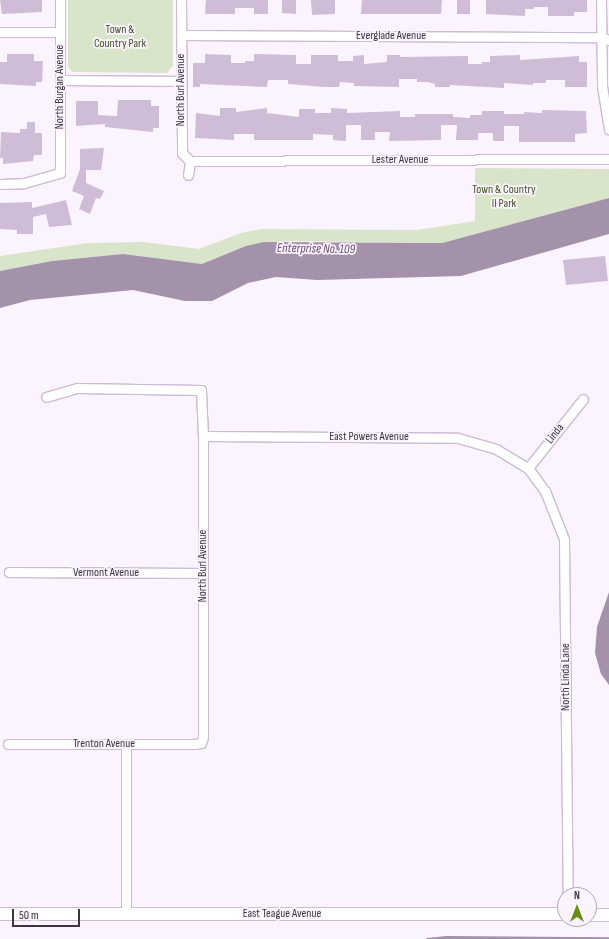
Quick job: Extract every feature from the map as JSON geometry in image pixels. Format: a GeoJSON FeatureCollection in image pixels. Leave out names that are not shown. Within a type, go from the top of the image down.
{"type":"FeatureCollection","features":[{"type":"Feature","properties":{"kind":"street","name":"North Burgan Avenue"},"geometry":{"type":"LineString","coordinates":[[0,184],[24,183],[60,173],[60,0]]}},
{"type":"Feature","properties":{"kind":"street","name":"North Burl Avenue"},"geometry":{"type":"LineString","coordinates":[[181,0],[182,153],[190,161]]}},
{"type":"Feature","properties":{"kind":"street"},"geometry":{"type":"LineString","coordinates":[[601,0],[606,37],[602,86],[609,129]]}},
{"type":"Feature","properties":{"kind":"street"},"geometry":{"type":"LineString","coordinates":[[0,32],[60,32]]}},
{"type":"Feature","properties":{"kind":"street","name":"Everglade Avenue"},"geometry":{"type":"LineString","coordinates":[[181,34],[606,37]]}},
{"type":"Feature","properties":{"kind":"street"},"geometry":{"type":"LineString","coordinates":[[60,80],[181,81]]}},
{"type":"Feature","properties":{"kind":"street","name":"Lester Avenue"},"geometry":{"type":"LineString","coordinates":[[190,161],[609,159]]}},
{"type":"Feature","properties":{"kind":"street"},"geometry":{"type":"LineString","coordinates":[[188,175],[190,161]]}},
{"type":"Feature","properties":{"kind":"street","name":"North Burl Avenue"},"geometry":{"type":"LineString","coordinates":[[46,397],[77,388],[201,390],[203,436],[203,737],[201,743]]}},
{"type":"Feature","properties":{"kind":"street","name":"Linda"},"geometry":{"type":"LineString","coordinates":[[528,468],[582,399]]}},
{"type":"Feature","properties":{"kind":"street","name":"East Powers Avenue"},"geometry":{"type":"LineString","coordinates":[[203,436],[458,438],[496,449],[528,468]]}},
{"type":"Feature","properties":{"kind":"street","name":"North Linda Lane"},"geometry":{"type":"LineString","coordinates":[[528,468],[545,491],[564,539],[568,887]]}},
{"type":"Feature","properties":{"kind":"street","name":"Vermont Avenue"},"geometry":{"type":"LineString","coordinates":[[9,572],[203,573]]}},
{"type":"Feature","properties":{"kind":"street","name":"Trenton Avenue"},"geometry":{"type":"LineString","coordinates":[[8,744],[201,743]]}},
{"type":"Feature","properties":{"kind":"street"},"geometry":{"type":"LineString","coordinates":[[126,744],[126,914]]}},
{"type":"Feature","properties":{"kind":"street","name":"East Teague Avenue"},"geometry":{"type":"LineString","coordinates":[[0,914],[557,914]]}},
{"type":"Feature","properties":{"kind":"street"},"geometry":{"type":"LineString","coordinates":[[597,915],[609,915]]}},
{"type":"Feature","properties":{"kind":"green space","name":"Town & Country Park"},"geometry":{"type":"Polygon","coordinates":[[[68,0],[173,0],[173,66],[167,73],[72,72],[68,67],[68,0]]]}},
{"type":"Feature","properties":{"kind":"green space","name":"Town & Country II Park"},"geometry":{"type":"Polygon","coordinates":[[[475,168],[609,169],[609,198],[442,243],[287,241],[202,264],[123,254],[52,261],[0,271],[0,256],[88,243],[144,242],[199,249],[241,233],[261,229],[417,230],[475,221],[475,168]]]}},
{"type":"Feature","properties":{"kind":"water","name":"Enterprise No. 109"},"geometry":{"type":"Polygon","coordinates":[[[609,198],[609,234],[461,276],[317,280],[276,277],[248,283],[212,301],[185,301],[133,290],[30,300],[0,308],[0,271],[52,261],[123,254],[202,264],[246,246],[264,242],[442,243],[609,198]]]}},
{"type":"Feature","properties":{"kind":"water"},"geometry":{"type":"Polygon","coordinates":[[[609,592],[609,685],[601,674],[595,653],[597,627],[609,592]]]}},
{"type":"Feature","properties":{"kind":"building"},"geometry":{"type":"Polygon","coordinates":[[[0,0],[42,0],[42,12],[2,14],[0,0]]]}},
{"type":"Feature","properties":{"kind":"building"},"geometry":{"type":"Polygon","coordinates":[[[206,0],[268,0],[268,14],[254,14],[254,8],[235,8],[235,14],[205,14],[206,0]]]}},
{"type":"Feature","properties":{"kind":"building"},"geometry":{"type":"Polygon","coordinates":[[[282,0],[296,0],[296,14],[282,13],[282,0]]]}},
{"type":"Feature","properties":{"kind":"building"},"geometry":{"type":"Polygon","coordinates":[[[311,0],[335,0],[335,14],[312,15],[311,0]]]}},
{"type":"Feature","properties":{"kind":"building"},"geometry":{"type":"Polygon","coordinates":[[[362,0],[442,0],[441,14],[361,14],[362,0]]]}},
{"type":"Feature","properties":{"kind":"building"},"geometry":{"type":"Polygon","coordinates":[[[457,0],[470,0],[470,14],[457,14],[457,0]]]}},
{"type":"Feature","properties":{"kind":"building"},"geometry":{"type":"Polygon","coordinates":[[[486,0],[587,0],[587,12],[574,12],[574,16],[548,16],[548,7],[534,7],[534,9],[525,9],[525,16],[486,14],[486,0]]]}},
{"type":"Feature","properties":{"kind":"building"},"geometry":{"type":"Polygon","coordinates":[[[7,54],[34,54],[34,61],[43,61],[42,82],[36,82],[36,86],[0,84],[0,62],[7,62],[7,54]]]}},
{"type":"Feature","properties":{"kind":"building"},"geometry":{"type":"Polygon","coordinates":[[[205,54],[231,55],[231,63],[245,63],[245,61],[254,61],[254,54],[296,55],[296,64],[311,64],[311,55],[338,55],[338,61],[353,61],[353,56],[364,55],[364,64],[387,62],[387,55],[400,55],[400,57],[468,56],[468,64],[482,64],[482,62],[490,62],[490,56],[520,55],[520,60],[579,56],[579,62],[587,62],[587,87],[565,87],[565,80],[546,80],[546,83],[533,83],[533,85],[504,83],[504,88],[450,85],[450,87],[435,87],[435,84],[428,82],[417,82],[417,79],[399,79],[399,87],[354,86],[354,83],[340,82],[339,87],[324,87],[288,84],[288,80],[268,80],[267,87],[200,84],[200,87],[193,87],[193,63],[205,63],[205,54]]]}},
{"type":"Feature","properties":{"kind":"building"},"geometry":{"type":"Polygon","coordinates":[[[118,100],[151,100],[151,106],[159,106],[159,128],[153,128],[153,132],[105,127],[105,124],[76,126],[76,101],[98,101],[98,115],[117,116],[118,100]]]}},
{"type":"Feature","properties":{"kind":"building"},"geometry":{"type":"Polygon","coordinates":[[[220,108],[236,108],[236,112],[267,108],[267,113],[299,117],[299,109],[315,109],[315,113],[331,113],[331,108],[347,109],[347,113],[400,111],[400,117],[415,117],[415,114],[453,114],[453,117],[470,118],[470,115],[482,115],[482,111],[504,111],[504,114],[524,114],[524,112],[542,113],[542,110],[586,111],[587,133],[575,134],[575,142],[519,142],[519,126],[504,126],[504,141],[493,141],[493,133],[478,133],[478,140],[456,140],[457,125],[441,125],[441,140],[389,141],[390,132],[375,132],[375,140],[361,140],[361,125],[346,125],[346,141],[333,140],[333,135],[313,134],[313,140],[254,140],[254,134],[234,134],[234,140],[195,138],[196,113],[220,116],[220,108]]]}},
{"type":"Feature","properties":{"kind":"building"},"geometry":{"type":"Polygon","coordinates":[[[27,122],[35,122],[35,133],[42,133],[42,155],[34,155],[33,161],[3,164],[3,158],[0,158],[1,132],[20,133],[20,129],[27,129],[27,122]]]}},
{"type":"Feature","properties":{"kind":"building"},"geometry":{"type":"Polygon","coordinates":[[[104,148],[101,170],[86,170],[86,183],[104,191],[100,199],[96,198],[90,214],[79,209],[84,196],[72,191],[80,169],[80,149],[104,148]]]}},
{"type":"Feature","properties":{"kind":"building"},"geometry":{"type":"Polygon","coordinates":[[[66,200],[72,225],[49,227],[46,214],[33,217],[33,234],[17,234],[17,230],[0,229],[0,203],[32,202],[32,208],[66,200]]]}},
{"type":"Feature","properties":{"kind":"building"},"geometry":{"type":"Polygon","coordinates":[[[605,256],[608,281],[566,285],[563,260],[605,256]]]}},
{"type":"Feature","properties":{"kind":"waterway"},"geometry":{"type":"LineString","coordinates":[[427,939],[446,937],[609,938]]}}]}
